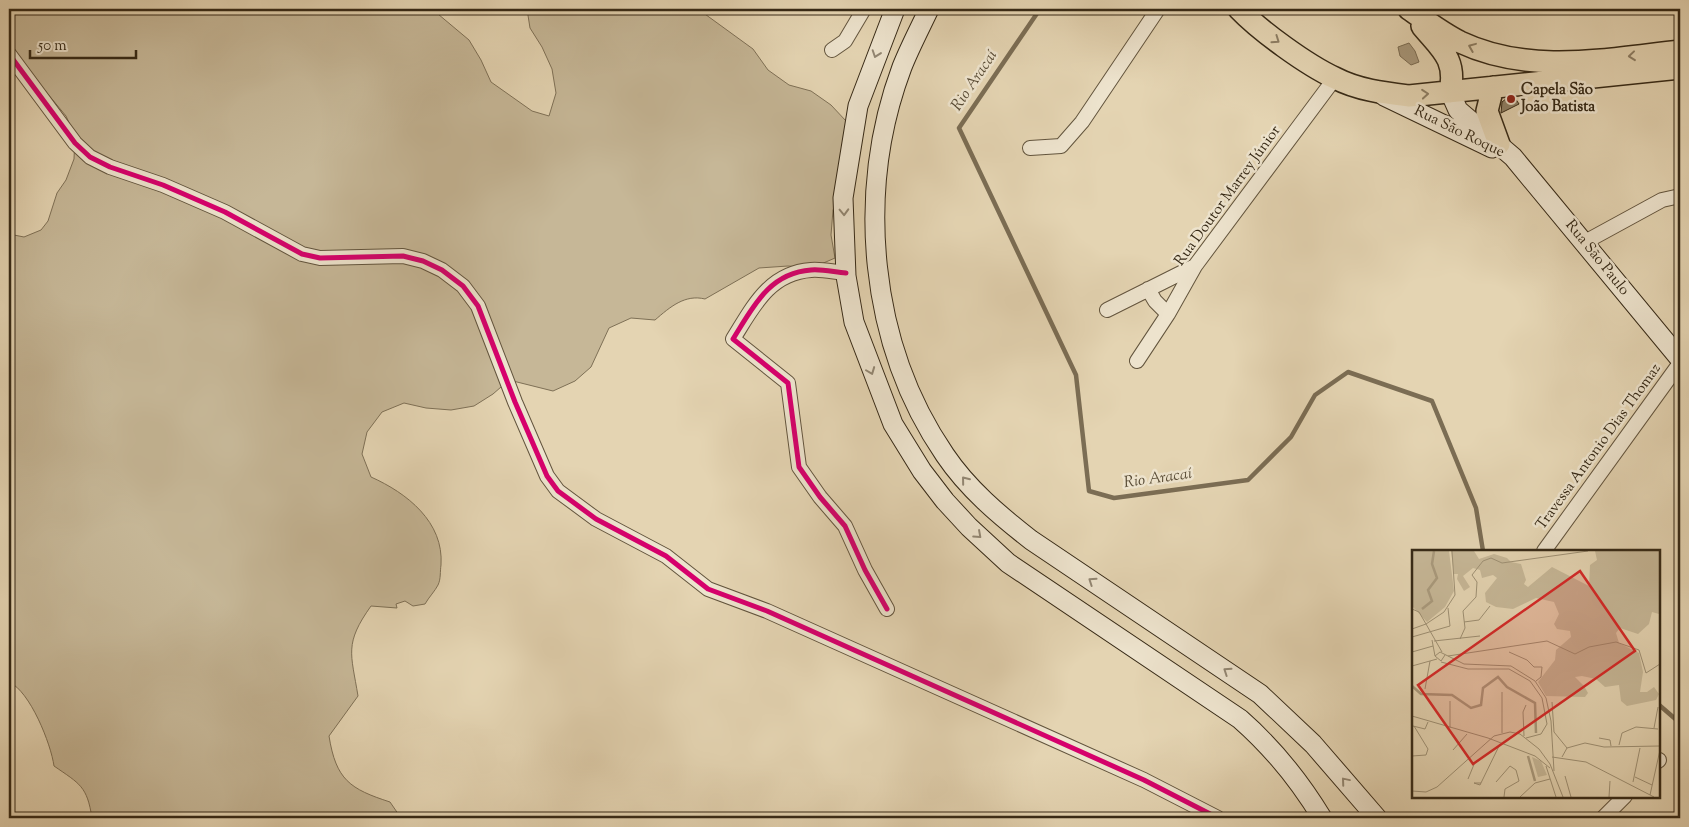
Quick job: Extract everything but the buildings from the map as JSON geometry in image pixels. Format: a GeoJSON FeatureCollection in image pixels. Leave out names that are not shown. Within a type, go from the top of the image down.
{"type":"FeatureCollection","features":[{"type":"Feature","properties":{"kind":"main road"},"geometry":{"type":"LineString","coordinates":[[895,9],[858,106],[843,198],[846,273],[854,322],[893,424],[922,471],[945,501],[969,527],[1008,563],[1240,719],[1287,766],[1308,794],[1322,818]]}},
{"type":"Feature","properties":{"kind":"main road"},"geometry":{"type":"LineString","coordinates":[[928,9],[902,68],[885,126],[875,209],[881,300],[897,358],[919,410],[945,455],[975,492],[1001,516],[1031,540],[1260,694],[1313,744],[1376,818]]}},
{"type":"Feature","properties":{"kind":"main road"},"geometry":{"type":"LineString","coordinates":[[1239,9],[1274,39],[1335,78],[1376,92],[1409,96],[1680,68]]}},
{"type":"Feature","properties":{"kind":"main road"},"geometry":{"type":"LineString","coordinates":[[1408,9],[1458,41],[1489,54],[1518,61],[1581,62],[1680,51]]}},
{"type":"Feature","properties":{"kind":"main road"},"geometry":{"type":"LineString","coordinates":[[1408,9],[1448,58],[1454,77],[1450,92]]}},
{"type":"Feature","properties":{"kind":"main road"},"geometry":{"type":"LineString","coordinates":[[1493,87],[1487,111],[1506,151]]}},
{"type":"Feature","properties":{"kind":"main road","name":"Rua São Roque"},"geometry":{"type":"LineString","coordinates":[[1376,92],[1506,151]]}},
{"type":"Feature","properties":{"kind":"main road","name":"Rua São Roque"},"geometry":{"type":"LineString","coordinates":[[1450,92],[1458,110],[1506,151]]}},
{"type":"Feature","properties":{"kind":"main road","name":"Rua São Paulo"},"geometry":{"type":"LineString","coordinates":[[1506,151],[1585,242],[1680,361]]}},
{"type":"Feature","properties":{"kind":"street"},"geometry":{"type":"LineString","coordinates":[[832,50],[845,42],[864,9]]}},
{"type":"Feature","properties":{"kind":"street"},"geometry":{"type":"LineString","coordinates":[[1030,148],[1061,146],[1082,122],[1158,9]]}},
{"type":"Feature","properties":{"kind":"street"},"geometry":{"type":"LineString","coordinates":[[9,54],[75,143],[90,157],[110,167],[163,185],[225,212],[302,254],[320,258],[402,256],[423,261],[442,270],[463,286],[478,306],[515,402],[547,476],[571,503],[596,520],[666,556],[708,588],[766,611],[1135,776],[1218,818]]}},
{"type":"Feature","properties":{"kind":"street","name":"Rua Doutor Marrey Júnior"},"geometry":{"type":"LineString","coordinates":[[1137,361],[1168,314],[1194,266],[1335,78]]}},
{"type":"Feature","properties":{"kind":"street"},"geometry":{"type":"LineString","coordinates":[[1585,242],[1662,200],[1680,196]]}},
{"type":"Feature","properties":{"kind":"street"},"geometry":{"type":"LineString","coordinates":[[1108,310],[1194,266]]}},
{"type":"Feature","properties":{"kind":"street"},"geometry":{"type":"LineString","coordinates":[[846,273],[811,270],[784,275],[760,297],[733,339],[788,383],[799,467],[845,526],[865,570],[887,609]]}},
{"type":"Feature","properties":{"kind":"street"},"geometry":{"type":"LineString","coordinates":[[1148,289],[1168,314]]}},
{"type":"Feature","properties":{"kind":"street","name":"Travessa Antonio Dias Thomaz"},"geometry":{"type":"LineString","coordinates":[[1545,550],[1680,361]]}},
{"type":"Feature","properties":{"kind":"street"},"geometry":{"type":"LineString","coordinates":[[1603,818],[1624,797]]}},
{"type":"Feature","properties":{"kind":"shaded area"},"geometry":{"type":"Polygon","coordinates":[[[9,9],[432,9],[469,40],[491,82],[532,111],[549,116],[556,93],[552,69],[542,47],[530,28],[527,9],[698,9],[753,49],[768,70],[789,85],[811,91],[831,105],[846,121],[850,145],[842,191],[833,210],[831,235],[835,258],[812,268],[788,266],[759,268],[705,299],[691,298],[678,303],[655,320],[631,318],[609,328],[591,367],[575,381],[553,391],[509,380],[493,394],[474,406],[451,410],[426,408],[404,403],[382,412],[367,432],[362,454],[371,477],[398,491],[421,511],[430,522],[440,550],[440,578],[437,587],[425,604],[413,606],[405,601],[396,604],[397,608],[371,606],[362,619],[353,640],[352,659],[358,696],[329,736],[336,763],[347,781],[365,792],[390,802],[401,818],[92,818],[85,792],[76,782],[54,766],[49,745],[32,707],[17,687],[9,682],[9,234],[24,237],[41,230],[48,221],[57,193],[66,180],[74,159],[75,136],[66,116],[9,44],[9,9]]]}},
{"type":"Feature","properties":{"kind":"shaded area"},"geometry":{"type":"Polygon","coordinates":[[[1409,43],[1415,51],[1419,62],[1411,65],[1400,56],[1398,47],[1409,43]]]}},
{"type":"Feature","properties":{"kind":"waterway","name":"Rio Aracaí"},"geometry":{"type":"LineString","coordinates":[[1040,9],[959,128],[1076,375],[1089,491],[1114,498],[1248,480],[1291,437],[1315,395],[1348,372],[1432,401],[1476,508],[1483,550]]}},
{"type":"Feature","properties":{"kind":"waterway","name":"Rio Aracaí"},"geometry":{"type":"LineString","coordinates":[[1659,705],[1680,723]]}},
{"type":"Feature","properties":{"kind":"cycle path"},"geometry":{"type":"LineString","coordinates":[[9,54],[75,143],[90,157],[110,167],[163,185],[225,212],[302,254],[320,258],[403,256],[423,261],[442,270],[463,286],[478,306],[515,402],[547,476],[558,491],[596,519],[666,556],[708,589],[767,611],[1144,780],[1218,818]]}},
{"type":"Feature","properties":{"kind":"cycle path"},"geometry":{"type":"LineString","coordinates":[[846,273],[811,270],[784,278],[773,285],[755,304],[733,339],[788,383],[799,467],[820,497],[845,526],[865,570],[887,609]]}},
{"type":"Feature","properties":{"kind":"place","name":"Capela São João Batista"},"geometry":{"type":"Point","coordinates":[1511,99]}}]}
